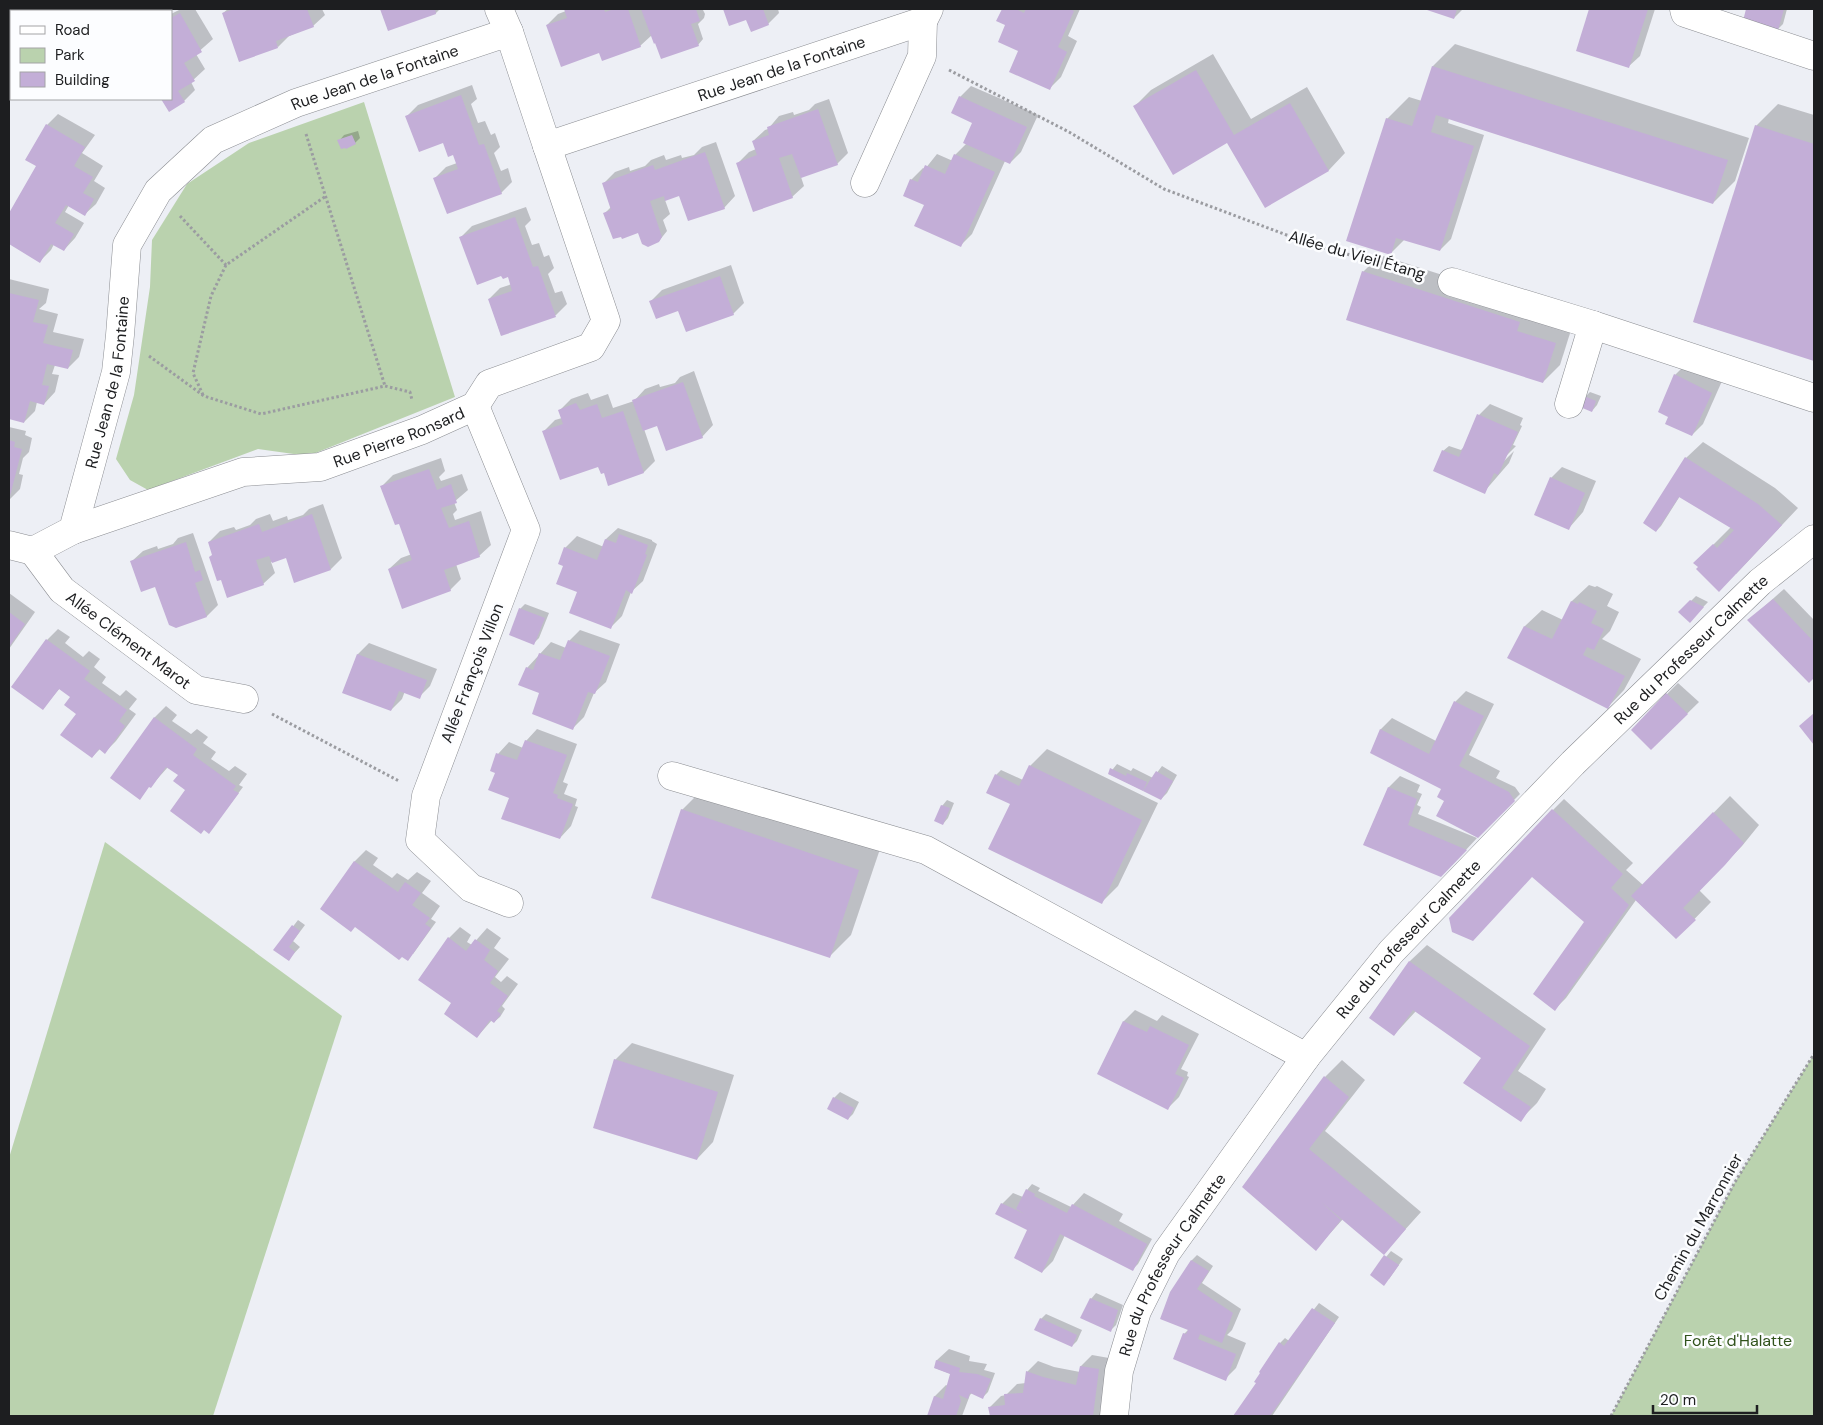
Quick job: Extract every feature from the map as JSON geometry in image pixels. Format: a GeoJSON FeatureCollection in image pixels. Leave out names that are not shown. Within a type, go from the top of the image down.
{"type":"FeatureCollection","features":[{"type":"Feature","properties":{"kind":"street"},"geometry":{"type":"LineString","coordinates":[[1684,9],[1685,13],[1814,56]]}},
{"type":"Feature","properties":{"kind":"street"},"geometry":{"type":"LineString","coordinates":[[865,183],[922,56],[926,15]]}},
{"type":"Feature","properties":{"kind":"street","name":"Rue Jean de la Fontaine"},"geometry":{"type":"LineString","coordinates":[[73,530],[116,372],[127,245],[158,191],[213,140],[296,103],[504,20],[547,146],[926,15]]}},
{"type":"Feature","properties":{"kind":"street","name":"Rue Pierre Ronsard"},"geometry":{"type":"LineString","coordinates":[[73,530],[243,472],[320,467],[422,430],[475,406],[489,384],[590,347],[606,321],[547,146]]}},
{"type":"Feature","properties":{"kind":"street"},"geometry":{"type":"LineString","coordinates":[[1452,282],[1592,325],[1814,398]]}},
{"type":"Feature","properties":{"kind":"street"},"geometry":{"type":"LineString","coordinates":[[1569,404],[1592,325]]}},
{"type":"Feature","properties":{"kind":"street","name":"Allée François Villon"},"geometry":{"type":"LineString","coordinates":[[475,406],[526,530],[426,796],[420,840],[471,888],[509,903]]}},
{"type":"Feature","properties":{"kind":"street"},"geometry":{"type":"LineString","coordinates":[[21,548],[73,530]]}},
{"type":"Feature","properties":{"kind":"street","name":"Rue du Professeur Calmette"},"geometry":{"type":"LineString","coordinates":[[1114,1416],[1119,1371],[1137,1311],[1166,1253],[1306,1057],[1391,952],[1573,764],[1760,582],[1814,539]]}},
{"type":"Feature","properties":{"kind":"street","name":"Allée Clément Marot"},"geometry":{"type":"LineString","coordinates":[[21,548],[62,590],[196,690],[244,699]]}},
{"type":"Feature","properties":{"kind":"street"},"geometry":{"type":"LineString","coordinates":[[672,776],[926,850],[1306,1057]]}},
{"type":"Feature","properties":{"kind":"path","name":"Allée du Vieil Étang"},"geometry":{"type":"LineString","coordinates":[[922,56],[1068,132],[1164,190],[1316,246],[1452,282]]}},
{"type":"Feature","properties":{"kind":"path"},"geometry":{"type":"LineString","coordinates":[[296,103],[385,386]]}},
{"type":"Feature","properties":{"kind":"path"},"geometry":{"type":"LineString","coordinates":[[158,191],[226,265]]}},
{"type":"Feature","properties":{"kind":"path"},"geometry":{"type":"LineString","coordinates":[[204,396],[193,373],[210,296],[226,265],[326,196]]}},
{"type":"Feature","properties":{"kind":"path"},"geometry":{"type":"LineString","coordinates":[[120,335],[204,396],[261,414],[385,386],[410,392],[422,430]]}},
{"type":"Feature","properties":{"kind":"path"},"geometry":{"type":"LineString","coordinates":[[244,699],[426,796]]}},
{"type":"Feature","properties":{"kind":"path","name":"Chemin du Marronnier"},"geometry":{"type":"LineString","coordinates":[[1611,1416],[1735,1182],[1814,1054]]}},
{"type":"Feature","properties":{"kind":"green space"},"geometry":{"type":"Polygon","coordinates":[[[364,102],[455,397],[308,456],[258,449],[148,490],[130,480],[116,459],[134,395],[150,287],[152,240],[187,184],[249,143],[364,102]]]}},
{"type":"Feature","properties":{"kind":"green space"},"geometry":{"type":"Polygon","coordinates":[[[105,842],[342,1016],[213,1416],[9,1416],[9,1158],[105,842]]]}},
{"type":"Feature","properties":{"kind":"green space","name":"Forêt d'Halatte"},"geometry":{"type":"Polygon","coordinates":[[[1814,1054],[1814,1416],[1611,1416],[1735,1182],[1814,1054]]]}},
{"type":"Feature","properties":{"kind":"building"},"geometry":{"type":"Polygon","coordinates":[[[234,9],[307,9],[314,27],[276,41],[278,48],[239,62],[222,13],[234,9]]]}},
{"type":"Feature","properties":{"kind":"building"},"geometry":{"type":"Polygon","coordinates":[[[380,9],[435,9],[436,14],[388,31],[380,9]]]}},
{"type":"Feature","properties":{"kind":"building"},"geometry":{"type":"Polygon","coordinates":[[[564,9],[604,9],[605,12],[614,9],[628,9],[641,47],[602,61],[599,53],[561,67],[546,25],[567,18],[564,9]]]}},
{"type":"Feature","properties":{"kind":"building"},"geometry":{"type":"Polygon","coordinates":[[[641,9],[696,9],[700,21],[691,24],[699,46],[661,59],[641,9]]]}},
{"type":"Feature","properties":{"kind":"building"},"geometry":{"type":"Polygon","coordinates":[[[723,9],[763,9],[769,25],[751,32],[746,20],[729,26],[723,9]]]}},
{"type":"Feature","properties":{"kind":"building"},"geometry":{"type":"Polygon","coordinates":[[[1002,9],[1016,9],[1024,13],[1026,9],[1070,9],[1074,11],[1058,47],[1067,52],[1050,90],[1009,72],[1018,51],[998,42],[1005,25],[996,21],[1002,9]]]}},
{"type":"Feature","properties":{"kind":"building"},"geometry":{"type":"Polygon","coordinates":[[[1424,9],[1457,9],[1454,19],[1424,9]]]}},
{"type":"Feature","properties":{"kind":"building"},"geometry":{"type":"Polygon","coordinates":[[[1589,9],[1648,9],[1629,68],[1576,51],[1589,9]]]}},
{"type":"Feature","properties":{"kind":"building"},"geometry":{"type":"Polygon","coordinates":[[[1746,9],[1784,9],[1778,30],[1743,21],[1746,9]]]}},
{"type":"Feature","properties":{"kind":"building"},"geometry":{"type":"Polygon","coordinates":[[[180,13],[202,52],[184,63],[195,81],[178,91],[185,102],[169,112],[162,100],[172,100],[172,17],[180,13]]]}},
{"type":"Feature","properties":{"kind":"building"},"geometry":{"type":"Polygon","coordinates":[[[1432,66],[1728,160],[1713,204],[1436,115],[1431,132],[1474,146],[1440,251],[1396,238],[1391,255],[1346,241],[1386,118],[1412,126],[1432,66]]]}},
{"type":"Feature","properties":{"kind":"building"},"geometry":{"type":"Polygon","coordinates":[[[1196,70],[1234,135],[1290,103],[1329,171],[1265,208],[1227,143],[1173,175],[1133,106],[1196,70]]]}},
{"type":"Feature","properties":{"kind":"building"},"geometry":{"type":"Polygon","coordinates":[[[461,95],[479,145],[484,144],[502,194],[447,214],[433,178],[458,169],[453,155],[448,157],[443,143],[419,152],[405,116],[461,95]]]}},
{"type":"Feature","properties":{"kind":"building"},"geometry":{"type":"Polygon","coordinates":[[[959,96],[1027,127],[1010,164],[963,143],[972,123],[951,113],[959,96]]]}},
{"type":"Feature","properties":{"kind":"building"},"geometry":{"type":"Polygon","coordinates":[[[818,109],[838,165],[801,178],[792,154],[779,158],[793,198],[753,212],[736,163],[757,155],[752,141],[769,135],[767,127],[818,109]]]}},
{"type":"Feature","properties":{"kind":"building"},"geometry":{"type":"Polygon","coordinates":[[[46,124],[85,147],[74,166],[93,177],[83,193],[94,199],[85,216],[66,205],[55,223],[74,234],[64,251],[51,244],[40,263],[9,244],[9,213],[36,166],[25,160],[46,124]]]}},
{"type":"Feature","properties":{"kind":"building"},"geometry":{"type":"Polygon","coordinates":[[[1755,125],[1814,144],[1814,361],[1693,322],[1755,125]]]}},
{"type":"Feature","properties":{"kind":"building"},"geometry":{"type":"Polygon","coordinates":[[[352,135],[356,144],[346,149],[341,149],[337,140],[352,135]]]}},
{"type":"Feature","properties":{"kind":"building"},"geometry":{"type":"Polygon","coordinates":[[[705,152],[725,209],[688,221],[679,196],[665,201],[664,196],[650,201],[662,237],[659,242],[648,247],[642,244],[638,233],[622,239],[621,237],[613,239],[603,213],[611,210],[602,183],[653,165],[655,170],[705,152]]]}},
{"type":"Feature","properties":{"kind":"building"},"geometry":{"type":"Polygon","coordinates":[[[954,154],[995,172],[961,247],[914,226],[924,205],[903,196],[910,179],[918,182],[925,165],[945,174],[954,154]]]}},
{"type":"Feature","properties":{"kind":"building"},"geometry":{"type":"Polygon","coordinates":[[[515,217],[533,267],[538,266],[556,317],[501,336],[488,299],[512,291],[508,277],[503,279],[501,276],[477,285],[459,237],[515,217]]]}},
{"type":"Feature","properties":{"kind":"building"},"geometry":{"type":"Polygon","coordinates":[[[1362,271],[1520,322],[1517,331],[1556,343],[1543,383],[1346,320],[1362,271]]]}},
{"type":"Feature","properties":{"kind":"building"},"geometry":{"type":"Polygon","coordinates":[[[720,276],[734,315],[686,332],[678,311],[656,319],[649,301],[720,276]]]}},
{"type":"Feature","properties":{"kind":"building"},"geometry":{"type":"Polygon","coordinates":[[[9,293],[39,300],[33,322],[48,325],[43,343],[73,350],[68,369],[47,364],[42,385],[49,386],[44,405],[30,401],[24,423],[9,419],[9,293]]]}},
{"type":"Feature","properties":{"kind":"building"},"geometry":{"type":"Polygon","coordinates":[[[1674,374],[1712,393],[1692,436],[1665,424],[1668,417],[1658,412],[1674,374]]]}},
{"type":"Feature","properties":{"kind":"building"},"geometry":{"type":"Polygon","coordinates":[[[683,382],[703,438],[666,451],[657,426],[643,431],[632,400],[683,382]]]}},
{"type":"Feature","properties":{"kind":"building"},"geometry":{"type":"Polygon","coordinates":[[[1584,396],[1596,401],[1592,412],[1580,407],[1584,396]]]}},
{"type":"Feature","properties":{"kind":"building"},"geometry":{"type":"Polygon","coordinates":[[[576,403],[580,410],[597,404],[602,418],[623,411],[644,473],[608,486],[604,473],[601,474],[598,467],[560,480],[542,431],[563,424],[558,410],[576,403]]]}},
{"type":"Feature","properties":{"kind":"building"},"geometry":{"type":"Polygon","coordinates":[[[1477,414],[1518,432],[1498,475],[1494,473],[1485,494],[1433,471],[1442,450],[1459,457],[1477,414]]]}},
{"type":"Feature","properties":{"kind":"building"},"geometry":{"type":"Polygon","coordinates":[[[9,440],[15,442],[14,447],[22,449],[9,500],[9,440]]]}},
{"type":"Feature","properties":{"kind":"building"},"geometry":{"type":"Polygon","coordinates":[[[1685,457],[1758,504],[1782,525],[1719,592],[1696,569],[1698,567],[1693,563],[1713,544],[1717,548],[1734,530],[1679,497],[1656,532],[1643,523],[1685,457]]]}},
{"type":"Feature","properties":{"kind":"building"},"geometry":{"type":"Polygon","coordinates":[[[429,469],[437,490],[451,484],[457,503],[441,508],[449,528],[469,521],[480,557],[444,570],[451,591],[402,609],[388,569],[412,560],[399,524],[395,525],[380,486],[429,469]]]}},
{"type":"Feature","properties":{"kind":"building"},"geometry":{"type":"Polygon","coordinates":[[[1550,477],[1585,493],[1569,530],[1534,515],[1550,477]]]}},
{"type":"Feature","properties":{"kind":"building"},"geometry":{"type":"Polygon","coordinates":[[[312,514],[331,570],[294,583],[286,558],[272,563],[269,556],[256,560],[264,585],[227,598],[221,580],[217,581],[209,557],[212,555],[208,542],[259,524],[262,532],[312,514]]]}},
{"type":"Feature","properties":{"kind":"building"},"geometry":{"type":"Polygon","coordinates":[[[619,534],[648,545],[645,554],[647,555],[632,594],[626,590],[611,629],[569,613],[577,592],[556,584],[563,566],[558,564],[564,547],[597,560],[605,539],[616,543],[619,534]]]}},
{"type":"Feature","properties":{"kind":"building"},"geometry":{"type":"Polygon","coordinates":[[[186,542],[195,572],[200,570],[203,580],[195,583],[207,617],[176,628],[169,625],[155,587],[141,592],[130,561],[186,542]]]}},
{"type":"Feature","properties":{"kind":"building"},"geometry":{"type":"Polygon","coordinates":[[[1773,599],[1814,642],[1814,678],[1809,683],[1747,620],[1773,599]]]}},
{"type":"Feature","properties":{"kind":"building"},"geometry":{"type":"Polygon","coordinates":[[[1690,600],[1704,607],[1690,623],[1678,612],[1690,600]]]}},
{"type":"Feature","properties":{"kind":"building"},"geometry":{"type":"Polygon","coordinates":[[[1571,601],[1578,604],[1579,602],[1597,611],[1591,623],[1604,629],[1594,650],[1587,647],[1583,655],[1625,676],[1608,709],[1507,658],[1524,626],[1552,639],[1571,601]]]}},
{"type":"Feature","properties":{"kind":"building"},"geometry":{"type":"Polygon","coordinates":[[[519,608],[545,618],[534,645],[509,635],[519,608]]]}},
{"type":"Feature","properties":{"kind":"building"},"geometry":{"type":"Polygon","coordinates":[[[9,612],[25,624],[9,647],[9,612]]]}},
{"type":"Feature","properties":{"kind":"building"},"geometry":{"type":"Polygon","coordinates":[[[46,639],[90,671],[84,679],[127,710],[119,721],[125,726],[105,754],[99,749],[92,758],[60,735],[76,714],[64,705],[70,697],[59,689],[43,710],[11,687],[46,639]]]}},
{"type":"Feature","properties":{"kind":"building"},"geometry":{"type":"Polygon","coordinates":[[[568,640],[610,656],[595,694],[588,692],[573,730],[532,714],[539,693],[518,685],[526,667],[533,670],[539,653],[560,660],[568,640]]]}},
{"type":"Feature","properties":{"kind":"building"},"geometry":{"type":"Polygon","coordinates":[[[357,654],[427,680],[420,699],[399,691],[391,711],[342,693],[357,654]]]}},
{"type":"Feature","properties":{"kind":"building"},"geometry":{"type":"Polygon","coordinates":[[[1666,693],[1688,714],[1651,750],[1631,730],[1666,693]]]}},
{"type":"Feature","properties":{"kind":"building"},"geometry":{"type":"Polygon","coordinates":[[[1454,701],[1484,716],[1459,766],[1509,792],[1515,801],[1478,838],[1436,816],[1444,801],[1437,797],[1441,789],[1370,753],[1380,729],[1429,754],[1454,701]]]}},
{"type":"Feature","properties":{"kind":"building"},"geometry":{"type":"Polygon","coordinates":[[[1814,713],[1814,745],[1799,726],[1814,713]]]}},
{"type":"Feature","properties":{"kind":"building"},"geometry":{"type":"Polygon","coordinates":[[[154,717],[197,749],[193,755],[236,786],[233,790],[239,793],[209,834],[204,830],[201,834],[170,811],[185,790],[173,781],[178,775],[166,767],[140,800],[110,778],[154,717]]]}},
{"type":"Feature","properties":{"kind":"building"},"geometry":{"type":"Polygon","coordinates":[[[525,740],[567,755],[553,793],[558,795],[557,798],[573,804],[560,839],[501,819],[509,798],[488,790],[495,773],[490,771],[496,753],[517,760],[525,740]]]}},
{"type":"Feature","properties":{"kind":"building"},"geometry":{"type":"Polygon","coordinates":[[[1029,765],[1142,820],[1102,904],[988,849],[1010,804],[986,793],[995,774],[1019,786],[1029,765]]]}},
{"type":"Feature","properties":{"kind":"building"},"geometry":{"type":"Polygon","coordinates":[[[1110,768],[1126,776],[1127,773],[1147,782],[1143,791],[1108,774],[1110,768]]]}},
{"type":"Feature","properties":{"kind":"building"},"geometry":{"type":"Polygon","coordinates":[[[1156,771],[1173,781],[1161,800],[1143,791],[1156,771]]]}},
{"type":"Feature","properties":{"kind":"building"},"geometry":{"type":"Polygon","coordinates":[[[1388,787],[1417,799],[1408,825],[1467,850],[1441,877],[1363,845],[1388,787]]]}},
{"type":"Feature","properties":{"kind":"building"},"geometry":{"type":"Polygon","coordinates":[[[941,805],[950,808],[943,825],[934,821],[941,805]]]}},
{"type":"Feature","properties":{"kind":"building"},"geometry":{"type":"Polygon","coordinates":[[[681,809],[859,870],[830,958],[651,898],[681,809]]]}},
{"type":"Feature","properties":{"kind":"building"},"geometry":{"type":"Polygon","coordinates":[[[1552,809],[1623,874],[1611,888],[1629,905],[1555,1011],[1533,994],[1584,922],[1532,877],[1473,941],[1452,932],[1449,918],[1552,809]]]}},
{"type":"Feature","properties":{"kind":"building"},"geometry":{"type":"Polygon","coordinates":[[[1713,812],[1744,843],[1683,908],[1696,920],[1676,939],[1631,896],[1713,812]]]}},
{"type":"Feature","properties":{"kind":"building"},"geometry":{"type":"Polygon","coordinates":[[[354,861],[398,892],[405,882],[421,893],[412,905],[430,918],[425,924],[431,928],[408,961],[402,957],[399,960],[355,927],[351,932],[320,909],[354,861]]]}},
{"type":"Feature","properties":{"kind":"building"},"geometry":{"type":"Polygon","coordinates":[[[292,925],[300,931],[289,947],[295,952],[289,961],[273,950],[292,925]]]}},
{"type":"Feature","properties":{"kind":"building"},"geometry":{"type":"Polygon","coordinates":[[[448,937],[466,951],[475,939],[490,950],[484,960],[498,971],[490,983],[508,996],[497,1011],[501,1014],[494,1023],[490,1020],[477,1038],[444,1014],[451,1003],[418,980],[448,937]]]}},
{"type":"Feature","properties":{"kind":"building"},"geometry":{"type":"Polygon","coordinates":[[[1409,961],[1530,1046],[1502,1088],[1531,1107],[1521,1122],[1463,1083],[1481,1058],[1413,1010],[1394,1036],[1369,1018],[1409,961]]]}},
{"type":"Feature","properties":{"kind":"building"},"geometry":{"type":"Polygon","coordinates":[[[1123,1021],[1147,1032],[1150,1026],[1189,1045],[1175,1074],[1184,1078],[1168,1110],[1097,1074],[1123,1021]]]}},
{"type":"Feature","properties":{"kind":"building"},"geometry":{"type":"Polygon","coordinates":[[[614,1059],[718,1092],[697,1160],[593,1128],[614,1059]]]}},
{"type":"Feature","properties":{"kind":"building"},"geometry":{"type":"Polygon","coordinates":[[[1324,1076],[1349,1097],[1309,1149],[1406,1229],[1384,1255],[1320,1201],[1341,1220],[1316,1251],[1242,1187],[1324,1076]]]}},
{"type":"Feature","properties":{"kind":"building"},"geometry":{"type":"Polygon","coordinates":[[[833,1097],[854,1108],[848,1120],[827,1109],[833,1097]]]}},
{"type":"Feature","properties":{"kind":"building"},"geometry":{"type":"Polygon","coordinates":[[[1026,1189],[1035,1194],[1034,1196],[1067,1213],[1072,1204],[1147,1244],[1133,1271],[1060,1234],[1042,1273],[1014,1258],[1027,1230],[995,1214],[1001,1203],[1025,1214],[1016,1209],[1026,1189]]]}},
{"type":"Feature","properties":{"kind":"building"},"geometry":{"type":"Polygon","coordinates":[[[1384,1255],[1399,1265],[1384,1286],[1370,1275],[1384,1255]]]}},
{"type":"Feature","properties":{"kind":"building"},"geometry":{"type":"Polygon","coordinates":[[[1191,1260],[1209,1271],[1197,1289],[1233,1313],[1222,1343],[1200,1334],[1198,1339],[1236,1354],[1226,1381],[1173,1359],[1183,1333],[1186,1334],[1188,1330],[1160,1319],[1170,1292],[1191,1260]]]}},
{"type":"Feature","properties":{"kind":"building"},"geometry":{"type":"Polygon","coordinates":[[[1090,1298],[1118,1310],[1111,1332],[1080,1318],[1090,1298]]]}},
{"type":"Feature","properties":{"kind":"building"},"geometry":{"type":"Polygon","coordinates":[[[1312,1308],[1335,1323],[1270,1416],[1233,1416],[1256,1383],[1254,1382],[1259,1372],[1279,1342],[1284,1346],[1312,1308]]]}},
{"type":"Feature","properties":{"kind":"building"},"geometry":{"type":"Polygon","coordinates":[[[1040,1318],[1077,1335],[1072,1347],[1034,1330],[1040,1318]]]}},
{"type":"Feature","properties":{"kind":"building"},"geometry":{"type":"Polygon","coordinates":[[[936,1360],[960,1368],[959,1372],[977,1374],[991,1379],[983,1399],[970,1393],[968,1399],[959,1395],[961,1401],[956,1416],[927,1416],[934,1396],[943,1399],[950,1374],[934,1368],[936,1360]]]}},
{"type":"Feature","properties":{"kind":"building"},"geometry":{"type":"Polygon","coordinates":[[[1080,1366],[1099,1369],[1093,1416],[990,1416],[988,1407],[1005,1405],[1004,1394],[1023,1393],[1026,1371],[1076,1385],[1080,1366]]]}}]}
